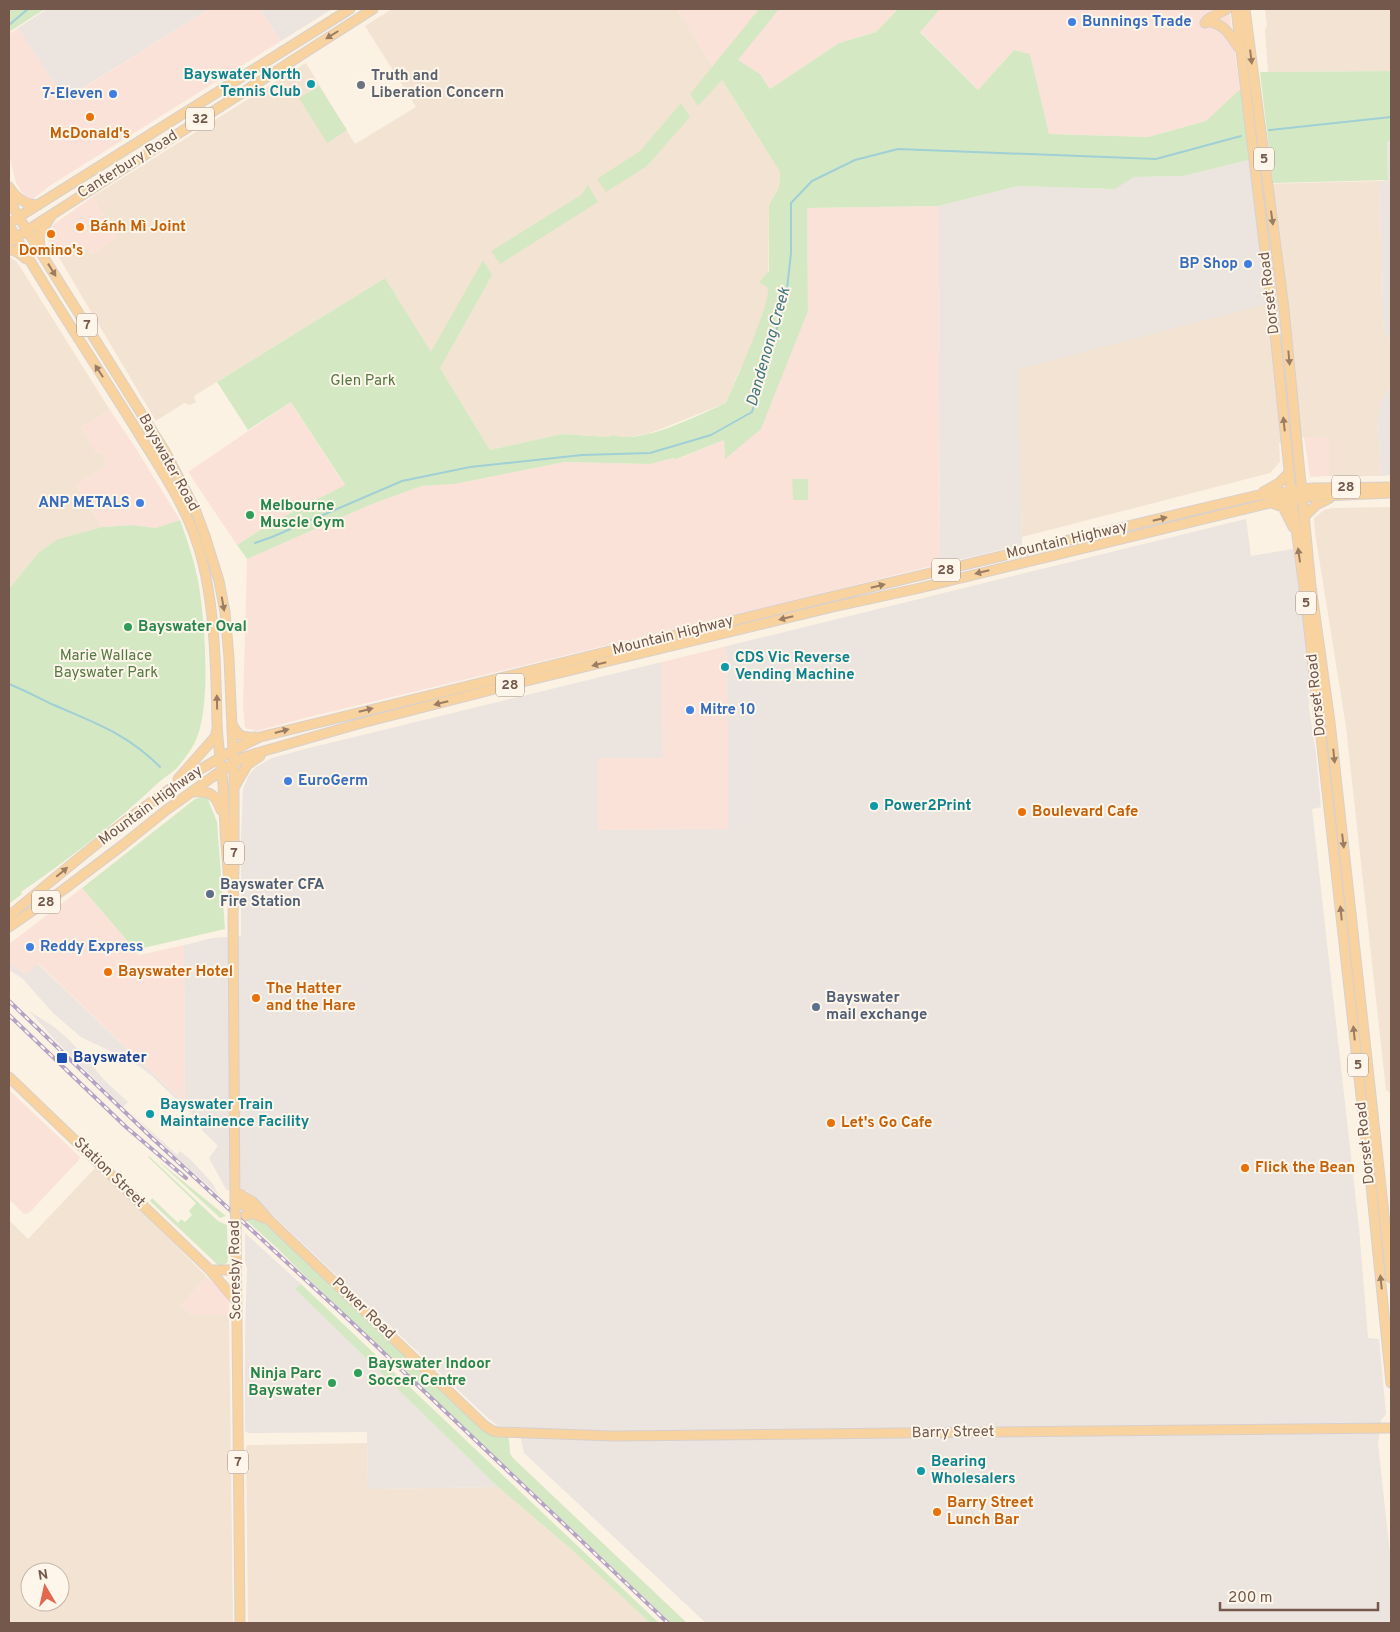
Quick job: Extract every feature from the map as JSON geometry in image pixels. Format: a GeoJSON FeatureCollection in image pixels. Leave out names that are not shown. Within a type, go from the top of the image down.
{"type":"FeatureCollection","features":[{"type":"Feature","properties":{"kind":"main road","name":"Canterbury Road"},"geometry":{"type":"LineString","coordinates":[[9,224],[18,216],[350,9]]}},
{"type":"Feature","properties":{"kind":"main road","name":"Canterbury Road"},"geometry":{"type":"LineString","coordinates":[[12,239],[374,9]]}},
{"type":"Feature","properties":{"kind":"main road"},"geometry":{"type":"LineString","coordinates":[[1228,9],[1208,19],[1207,22],[1220,25],[1228,31],[1240,50]]}},
{"type":"Feature","properties":{"kind":"main road","name":"Dorset Road"},"geometry":{"type":"LineString","coordinates":[[1236,9],[1296,534],[1320,723],[1389,1338],[1391,1383]]}},
{"type":"Feature","properties":{"kind":"main road","name":"Dorset Road"},"geometry":{"type":"LineString","coordinates":[[1245,9],[1284,309],[1311,586],[1330,722],[1391,1278]]}},
{"type":"Feature","properties":{"kind":"main road"},"geometry":{"type":"LineString","coordinates":[[128,148],[138,158]]}},
{"type":"Feature","properties":{"kind":"main road"},"geometry":{"type":"LineString","coordinates":[[9,187],[22,202],[38,205]]}},
{"type":"Feature","properties":{"kind":"main road","name":"Bayswater Road"},"geometry":{"type":"LineString","coordinates":[[9,194],[18,216],[146,420],[181,480],[201,537],[202,558],[212,624],[221,771]]}},
{"type":"Feature","properties":{"kind":"main road"},"geometry":{"type":"LineString","coordinates":[[42,253],[38,240],[39,234],[57,210]]}},
{"type":"Feature","properties":{"kind":"main road","name":"Bayswater Road"},"geometry":{"type":"LineString","coordinates":[[9,224],[12,239],[40,277],[135,427],[212,557],[219,581],[226,623],[233,764]]}},
{"type":"Feature","properties":{"kind":"main road"},"geometry":{"type":"LineString","coordinates":[[9,249],[23,256],[40,277]]}},
{"type":"Feature","properties":{"kind":"main road"},"geometry":{"type":"LineString","coordinates":[[1272,311],[1284,309]]}},
{"type":"Feature","properties":{"kind":"main road"},"geometry":{"type":"LineString","coordinates":[[117,399],[128,392]]}},
{"type":"Feature","properties":{"kind":"main road"},"geometry":{"type":"LineString","coordinates":[[135,427],[146,420]]}},
{"type":"Feature","properties":{"kind":"main road"},"geometry":{"type":"LineString","coordinates":[[1254,496],[1280,483],[1289,473]]}},
{"type":"Feature","properties":{"kind":"main road","name":"Mountain Highway"},"geometry":{"type":"LineString","coordinates":[[9,927],[63,890],[191,792],[242,758],[358,724],[522,682],[833,606],[920,588],[1254,496],[1391,487]]}},
{"type":"Feature","properties":{"kind":"main road","name":"Mountain Highway"},"geometry":{"type":"LineString","coordinates":[[1302,493],[1337,495],[1391,493]]}},
{"type":"Feature","properties":{"kind":"main road","name":"Mountain Highway"},"geometry":{"type":"LineString","coordinates":[[9,916],[79,858],[169,789],[220,757],[260,737],[899,580],[1062,548],[1270,503],[1292,494]]}},
{"type":"Feature","properties":{"kind":"main road"},"geometry":{"type":"LineString","coordinates":[[1304,517],[1316,505],[1337,495]]}},
{"type":"Feature","properties":{"kind":"main road"},"geometry":{"type":"LineString","coordinates":[[1270,503],[1283,507],[1296,534]]}},
{"type":"Feature","properties":{"kind":"main road"},"geometry":{"type":"LineString","coordinates":[[899,580],[904,586],[920,588]]}},
{"type":"Feature","properties":{"kind":"main road"},"geometry":{"type":"LineString","coordinates":[[212,624],[226,623]]}},
{"type":"Feature","properties":{"kind":"main road"},"geometry":{"type":"LineString","coordinates":[[661,638],[663,648]]}},
{"type":"Feature","properties":{"kind":"main road"},"geometry":{"type":"LineString","coordinates":[[520,673],[522,682]]}},
{"type":"Feature","properties":{"kind":"main road"},"geometry":{"type":"LineString","coordinates":[[231,722],[240,736],[244,738],[260,737]]}},
{"type":"Feature","properties":{"kind":"main road"},"geometry":{"type":"LineString","coordinates":[[319,722],[320,728],[344,723],[358,724]]}},
{"type":"Feature","properties":{"kind":"main road"},"geometry":{"type":"LineString","coordinates":[[1320,723],[1330,722]]}},
{"type":"Feature","properties":{"kind":"main road"},"geometry":{"type":"LineString","coordinates":[[169,789],[207,746],[214,737],[218,726]]}},
{"type":"Feature","properties":{"kind":"main road"},"geometry":{"type":"LineString","coordinates":[[302,740],[304,726]]}},
{"type":"Feature","properties":{"kind":"main road"},"geometry":{"type":"LineString","coordinates":[[234,788],[247,765],[254,759],[283,745]]}},
{"type":"Feature","properties":{"kind":"main road","name":"Scoresby Road"},"geometry":{"type":"LineString","coordinates":[[233,764],[235,1206],[240,1623]]}},
{"type":"Feature","properties":{"kind":"main road","name":"Scoresby Road"},"geometry":{"type":"LineString","coordinates":[[221,771],[233,918]]}},
{"type":"Feature","properties":{"kind":"main road"},"geometry":{"type":"LineString","coordinates":[[191,792],[206,792],[213,795],[218,800],[224,820]]}},
{"type":"Feature","properties":{"kind":"main road"},"geometry":{"type":"LineString","coordinates":[[1329,810],[1338,802]]}},
{"type":"Feature","properties":{"kind":"main road"},"geometry":{"type":"LineString","coordinates":[[115,831],[124,844]]}},
{"type":"Feature","properties":{"kind":"main road"},"geometry":{"type":"LineString","coordinates":[[1337,882],[1348,880]]}},
{"type":"Feature","properties":{"kind":"main road"},"geometry":{"type":"LineString","coordinates":[[9,916],[13,919],[63,890]]}},
{"type":"Feature","properties":{"kind":"main road"},"geometry":{"type":"LineString","coordinates":[[1344,945],[1355,944]]}},
{"type":"Feature","properties":{"kind":"main road","name":"Station Street"},"geometry":{"type":"LineString","coordinates":[[9,1077],[226,1287],[236,1300]]}},
{"type":"Feature","properties":{"kind":"main road"},"geometry":{"type":"LineString","coordinates":[[1371,1185],[1381,1184]]}},
{"type":"Feature","properties":{"kind":"main road","name":"Power Road"},"geometry":{"type":"LineString","coordinates":[[236,1192],[253,1202],[261,1213],[485,1426],[493,1431],[515,1434]]}},
{"type":"Feature","properties":{"kind":"main road","name":"Power Road"},"geometry":{"type":"LineString","coordinates":[[235,1206],[261,1213]]}},
{"type":"Feature","properties":{"kind":"main road"},"geometry":{"type":"LineString","coordinates":[[236,1224],[243,1217],[252,1213],[269,1220]]}},
{"type":"Feature","properties":{"kind":"main road"},"geometry":{"type":"LineString","coordinates":[[212,1274],[236,1275]]}},
{"type":"Feature","properties":{"kind":"main road","name":"Barry Street"},"geometry":{"type":"LineString","coordinates":[[515,1434],[614,1436],[1391,1428]]}},
{"type":"Feature","properties":{"kind":"shaded area"},"geometry":{"type":"Polygon","coordinates":[[[47,9],[209,9],[62,101],[61,93],[18,28],[47,9]]]}},
{"type":"Feature","properties":{"kind":"shaded area"},"geometry":{"type":"Polygon","coordinates":[[[209,9],[260,9],[281,41],[51,185],[33,199],[24,196],[16,183],[9,154],[9,34],[18,28],[61,93],[63,101],[209,9]]]}},
{"type":"Feature","properties":{"kind":"shaded area"},"geometry":{"type":"Polygon","coordinates":[[[260,9],[332,9],[281,41],[260,9]]]}},
{"type":"Feature","properties":{"kind":"shaded area"},"geometry":{"type":"Polygon","coordinates":[[[392,9],[677,9],[780,172],[779,187],[769,205],[768,300],[746,360],[739,371],[726,403],[648,434],[622,438],[613,435],[609,437],[562,434],[490,450],[385,278],[194,396],[196,402],[190,405],[184,403],[156,421],[58,256],[79,243],[86,246],[91,254],[117,238],[92,197],[306,63],[355,144],[416,107],[365,26],[392,9]]]}},
{"type":"Feature","properties":{"kind":"shaded area"},"geometry":{"type":"Polygon","coordinates":[[[677,9],[898,9],[876,32],[839,43],[770,89],[760,74],[722,80],[677,9]]]}},
{"type":"Feature","properties":{"kind":"shaded area"},"geometry":{"type":"Polygon","coordinates":[[[940,9],[1229,9],[1240,89],[1206,121],[1148,137],[1048,134],[1030,54],[1014,50],[978,90],[920,31],[940,9]]]}},
{"type":"Feature","properties":{"kind":"shaded area"},"geometry":{"type":"Polygon","coordinates":[[[1265,9],[1391,9],[1391,71],[1268,72],[1265,9]]]}},
{"type":"Feature","properties":{"kind":"shaded area"},"geometry":{"type":"Polygon","coordinates":[[[1387,141],[1391,141],[1391,341],[1384,330],[1382,318],[1380,181],[1388,180],[1387,141]]]}},
{"type":"Feature","properties":{"kind":"shaded area"},"geometry":{"type":"Polygon","coordinates":[[[1253,159],[1270,303],[1019,369],[1022,545],[940,564],[938,206],[1018,186],[1115,189],[1134,177],[1183,176],[1253,159]]]}},
{"type":"Feature","properties":{"kind":"shaded area"},"geometry":{"type":"Polygon","coordinates":[[[1380,181],[1382,318],[1384,330],[1391,341],[1391,386],[1380,406],[1378,419],[1381,476],[1329,476],[1329,437],[1304,437],[1279,443],[1280,462],[1270,473],[1022,537],[1018,369],[1270,303],[1256,184],[1380,181]]]}},
{"type":"Feature","properties":{"kind":"shaded area"},"geometry":{"type":"Polygon","coordinates":[[[92,197],[118,238],[91,254],[86,246],[82,248],[79,243],[58,256],[43,232],[92,197]]]}},
{"type":"Feature","properties":{"kind":"shaded area"},"geometry":{"type":"Polygon","coordinates":[[[938,206],[940,564],[257,731],[245,728],[243,706],[247,559],[372,504],[422,486],[454,484],[565,462],[650,464],[675,458],[675,460],[724,440],[725,458],[808,311],[807,208],[938,206]]]}},
{"type":"Feature","properties":{"kind":"shaded area"},"geometry":{"type":"Polygon","coordinates":[[[9,256],[17,262],[110,410],[81,428],[97,453],[100,451],[108,465],[76,485],[102,527],[56,541],[37,554],[9,589],[9,256]]]}},
{"type":"Feature","properties":{"kind":"shaded area"},"geometry":{"type":"Polygon","coordinates":[[[1391,386],[1391,475],[1381,476],[1378,419],[1380,406],[1391,386]]]}},
{"type":"Feature","properties":{"kind":"shaded area"},"geometry":{"type":"Polygon","coordinates":[[[291,402],[345,486],[271,523],[237,545],[188,472],[291,402]]]}},
{"type":"Feature","properties":{"kind":"shaded area"},"geometry":{"type":"Polygon","coordinates":[[[110,410],[180,520],[156,528],[132,525],[102,527],[76,485],[108,465],[100,451],[96,453],[81,428],[110,410]]]}},
{"type":"Feature","properties":{"kind":"shaded area"},"geometry":{"type":"Polygon","coordinates":[[[1304,437],[1329,437],[1329,476],[1310,477],[1304,437]]]}},
{"type":"Feature","properties":{"kind":"shaded area"},"geometry":{"type":"Polygon","coordinates":[[[1391,507],[1391,1092],[1389,1092],[1386,1090],[1346,727],[1314,518],[1324,510],[1333,508],[1391,507]]]}},
{"type":"Feature","properties":{"kind":"shaded area"},"geometry":{"type":"Polygon","coordinates":[[[1246,519],[1251,556],[1293,549],[1311,670],[1309,707],[1321,807],[1312,809],[1359,1228],[1368,1338],[1379,1339],[1386,1414],[1381,1420],[1378,1444],[1391,1563],[1391,1623],[706,1623],[524,1453],[521,1429],[501,1428],[489,1419],[247,1191],[227,1191],[209,1158],[218,1146],[202,1130],[203,1125],[151,1075],[133,1062],[81,1037],[53,1013],[22,978],[9,970],[9,962],[26,975],[38,964],[185,1104],[184,945],[213,938],[241,936],[243,789],[249,775],[256,767],[272,758],[662,662],[663,758],[598,758],[598,830],[728,829],[727,646],[1246,519]]]}},
{"type":"Feature","properties":{"kind":"shaded area"},"geometry":{"type":"Polygon","coordinates":[[[727,646],[729,829],[598,830],[598,758],[663,758],[662,662],[727,646]]]}},
{"type":"Feature","properties":{"kind":"shaded area"},"geometry":{"type":"Polygon","coordinates":[[[82,888],[139,955],[184,945],[185,1104],[39,964],[26,975],[9,962],[9,944],[82,888]]]}},
{"type":"Feature","properties":{"kind":"shaded area"},"geometry":{"type":"Polygon","coordinates":[[[29,1011],[53,1026],[68,1039],[104,1080],[128,1102],[123,1107],[55,1040],[29,1011]]]}},
{"type":"Feature","properties":{"kind":"shaded area"},"geometry":{"type":"Polygon","coordinates":[[[9,1090],[80,1157],[29,1213],[24,1214],[11,1201],[9,1203],[9,1090]]]}},
{"type":"Feature","properties":{"kind":"shaded area"},"geometry":{"type":"Polygon","coordinates":[[[124,1106],[177,1155],[180,1151],[193,1162],[212,1183],[219,1195],[176,1157],[124,1106]]]}},
{"type":"Feature","properties":{"kind":"shaded area"},"geometry":{"type":"Polygon","coordinates":[[[97,1166],[207,1277],[181,1305],[192,1315],[229,1315],[233,1623],[9,1623],[9,1220],[28,1239],[97,1166]]]}},
{"type":"Feature","properties":{"kind":"shaded area"},"geometry":{"type":"Polygon","coordinates":[[[245,1233],[301,1284],[296,1290],[498,1487],[368,1489],[367,1432],[248,1433],[245,1431],[247,1268],[245,1262],[245,1233]]]}},
{"type":"Feature","properties":{"kind":"shaded area"},"geometry":{"type":"Polygon","coordinates":[[[207,1277],[229,1297],[229,1315],[192,1315],[181,1305],[207,1277]]]}},
{"type":"Feature","properties":{"kind":"shaded area"},"geometry":{"type":"Polygon","coordinates":[[[367,1443],[368,1489],[498,1487],[571,1549],[650,1623],[248,1623],[246,1447],[248,1445],[367,1443]]]}},
{"type":"Feature","properties":{"kind":"green space"},"geometry":{"type":"Polygon","coordinates":[[[9,9],[45,9],[9,32],[9,9]]]}},
{"type":"Feature","properties":{"kind":"green space","name":"Glen Park"},"geometry":{"type":"Polygon","coordinates":[[[759,9],[779,9],[738,60],[760,74],[770,89],[839,43],[876,32],[898,9],[940,9],[920,32],[978,90],[1014,50],[1030,54],[1049,134],[1148,137],[1206,121],[1240,89],[1253,159],[1183,176],[1134,177],[1115,189],[1018,186],[938,206],[807,208],[808,311],[761,429],[725,459],[724,440],[674,460],[674,458],[650,464],[565,462],[454,484],[422,486],[372,504],[247,559],[237,545],[271,523],[345,485],[291,402],[248,430],[217,382],[385,278],[431,352],[483,260],[492,275],[440,368],[490,450],[562,434],[609,437],[613,435],[625,437],[639,436],[686,421],[726,403],[766,303],[768,288],[759,282],[769,271],[769,205],[779,187],[780,172],[722,80],[698,106],[690,94],[759,9]]]}},
{"type":"Feature","properties":{"kind":"green space"},"geometry":{"type":"Polygon","coordinates":[[[1391,71],[1391,141],[1387,141],[1388,180],[1273,183],[1260,72],[1391,71]]]}},
{"type":"Feature","properties":{"kind":"green space"},"geometry":{"type":"Polygon","coordinates":[[[319,86],[347,130],[327,143],[299,98],[319,86]]]}},
{"type":"Feature","properties":{"kind":"green space"},"geometry":{"type":"Polygon","coordinates":[[[681,103],[690,117],[647,166],[606,192],[597,179],[640,151],[681,103]]]}},
{"type":"Feature","properties":{"kind":"green space"},"geometry":{"type":"Polygon","coordinates":[[[588,185],[598,202],[500,264],[491,251],[581,195],[588,185]]]}},
{"type":"Feature","properties":{"kind":"green space"},"geometry":{"type":"Polygon","coordinates":[[[792,479],[808,479],[808,500],[793,500],[792,479]]]}},
{"type":"Feature","properties":{"kind":"green space","name":"Marie Wallace Bayswater Park"},"geometry":{"type":"Polygon","coordinates":[[[180,520],[197,577],[205,644],[206,667],[203,711],[200,730],[194,744],[174,771],[109,826],[21,892],[22,894],[9,904],[9,589],[37,554],[56,540],[102,527],[132,525],[156,528],[180,520]]]}},
{"type":"Feature","properties":{"kind":"green space"},"geometry":{"type":"Polygon","coordinates":[[[205,796],[217,822],[225,929],[135,950],[82,888],[195,799],[205,796]]]}},
{"type":"Feature","properties":{"kind":"green space"},"geometry":{"type":"Polygon","coordinates":[[[149,1156],[218,1221],[227,1225],[227,1263],[221,1266],[218,1265],[150,1201],[152,1198],[178,1223],[181,1219],[185,1222],[192,1215],[189,1211],[196,1203],[149,1156]]]}},
{"type":"Feature","properties":{"kind":"green space"},"geometry":{"type":"Polygon","coordinates":[[[157,1160],[226,1216],[220,1218],[157,1160]]]}},
{"type":"Feature","properties":{"kind":"green space"},"geometry":{"type":"Polygon","coordinates":[[[247,1216],[263,1221],[484,1431],[509,1439],[510,1453],[513,1458],[687,1623],[671,1623],[245,1219],[247,1216]]]}},
{"type":"Feature","properties":{"kind":"green space"},"geometry":{"type":"Polygon","coordinates":[[[301,1284],[659,1623],[650,1623],[571,1549],[498,1487],[295,1289],[301,1284]]]}},
{"type":"Feature","properties":{"kind":"waterway"},"geometry":{"type":"LineString","coordinates":[[9,25],[28,9]]}},
{"type":"Feature","properties":{"kind":"waterway","name":"Dandenong Creek"},"geometry":{"type":"LineString","coordinates":[[1269,130],[1391,117]]}},
{"type":"Feature","properties":{"kind":"waterway","name":"Dandenong Creek"},"geometry":{"type":"LineString","coordinates":[[255,543],[402,481],[470,467],[582,455],[650,453],[711,435],[752,412],[786,298],[791,253],[791,203],[812,181],[855,160],[898,149],[1156,159],[1241,136]]}},
{"type":"Feature","properties":{"kind":"waterway"},"geometry":{"type":"LineString","coordinates":[[9,684],[110,730],[136,746],[160,767]]}},
{"type":"Feature","properties":{"kind":"railway"},"geometry":{"type":"LineString","coordinates":[[9,1001],[668,1623]]}},
{"type":"Feature","properties":{"kind":"railway"},"geometry":{"type":"LineString","coordinates":[[9,1015],[126,1127],[186,1178]]}},
{"type":"Feature","properties":{"kind":"place","name":"Bunnings Trade"},"geometry":{"type":"Point","coordinates":[1072,22]}},
{"type":"Feature","properties":{"kind":"place","name":"Bayswater North Tennis Club"},"geometry":{"type":"Point","coordinates":[311,84]}},
{"type":"Feature","properties":{"kind":"place","name":"Truth and Liberation Concern"},"geometry":{"type":"Point","coordinates":[361,85]}},
{"type":"Feature","properties":{"kind":"place","name":"7-Eleven"},"geometry":{"type":"Point","coordinates":[113,94]}},
{"type":"Feature","properties":{"kind":"place","name":"McDonald's"},"geometry":{"type":"Point","coordinates":[90,117]}},
{"type":"Feature","properties":{"kind":"place","name":"Bánh Mì Joint"},"geometry":{"type":"Point","coordinates":[80,227]}},
{"type":"Feature","properties":{"kind":"place","name":"Domino's"},"geometry":{"type":"Point","coordinates":[51,234]}},
{"type":"Feature","properties":{"kind":"place","name":"BP Shop"},"geometry":{"type":"Point","coordinates":[1248,264]}},
{"type":"Feature","properties":{"kind":"place","name":"ANP METALS"},"geometry":{"type":"Point","coordinates":[140,503]}},
{"type":"Feature","properties":{"kind":"place","name":"Melbourne Muscle Gym"},"geometry":{"type":"Point","coordinates":[250,515]}},
{"type":"Feature","properties":{"kind":"place","name":"Bayswater Oval"},"geometry":{"type":"Point","coordinates":[128,627]}},
{"type":"Feature","properties":{"kind":"place","name":"CDS Vic Reverse Vending Machine"},"geometry":{"type":"Point","coordinates":[725,667]}},
{"type":"Feature","properties":{"kind":"place","name":"Mitre 10"},"geometry":{"type":"Point","coordinates":[690,710]}},
{"type":"Feature","properties":{"kind":"place","name":"EuroGerm"},"geometry":{"type":"Point","coordinates":[288,781]}},
{"type":"Feature","properties":{"kind":"place","name":"Power2Print"},"geometry":{"type":"Point","coordinates":[874,806]}},
{"type":"Feature","properties":{"kind":"place","name":"Boulevard Cafe"},"geometry":{"type":"Point","coordinates":[1022,812]}},
{"type":"Feature","properties":{"kind":"place","name":"Bayswater CFA Fire Station"},"geometry":{"type":"Point","coordinates":[210,894]}},
{"type":"Feature","properties":{"kind":"place","name":"Reddy Express"},"geometry":{"type":"Point","coordinates":[30,947]}},
{"type":"Feature","properties":{"kind":"place","name":"Bayswater Hotel"},"geometry":{"type":"Point","coordinates":[108,972]}},
{"type":"Feature","properties":{"kind":"place","name":"The Hatter and the Hare"},"geometry":{"type":"Point","coordinates":[256,998]}},
{"type":"Feature","properties":{"kind":"place","name":"Bayswater mail exchange"},"geometry":{"type":"Point","coordinates":[816,1007]}},
{"type":"Feature","properties":{"kind":"place","name":"Bayswater"},"geometry":{"type":"Point","coordinates":[62,1058]}},
{"type":"Feature","properties":{"kind":"place","name":"Bayswater Train Maintainence Facility"},"geometry":{"type":"Point","coordinates":[150,1114]}},
{"type":"Feature","properties":{"kind":"place","name":"Let's Go Cafe"},"geometry":{"type":"Point","coordinates":[831,1123]}},
{"type":"Feature","properties":{"kind":"place","name":"Flick the Bean"},"geometry":{"type":"Point","coordinates":[1245,1168]}},
{"type":"Feature","properties":{"kind":"place","name":"Bayswater Indoor Soccer Centre"},"geometry":{"type":"Point","coordinates":[358,1373]}},
{"type":"Feature","properties":{"kind":"place","name":"Ninja Parc Bayswater"},"geometry":{"type":"Point","coordinates":[332,1383]}},
{"type":"Feature","properties":{"kind":"place","name":"Bearing Wholesalers"},"geometry":{"type":"Point","coordinates":[921,1471]}},
{"type":"Feature","properties":{"kind":"place","name":"Barry Street Lunch Bar"},"geometry":{"type":"Point","coordinates":[937,1512]}}]}
